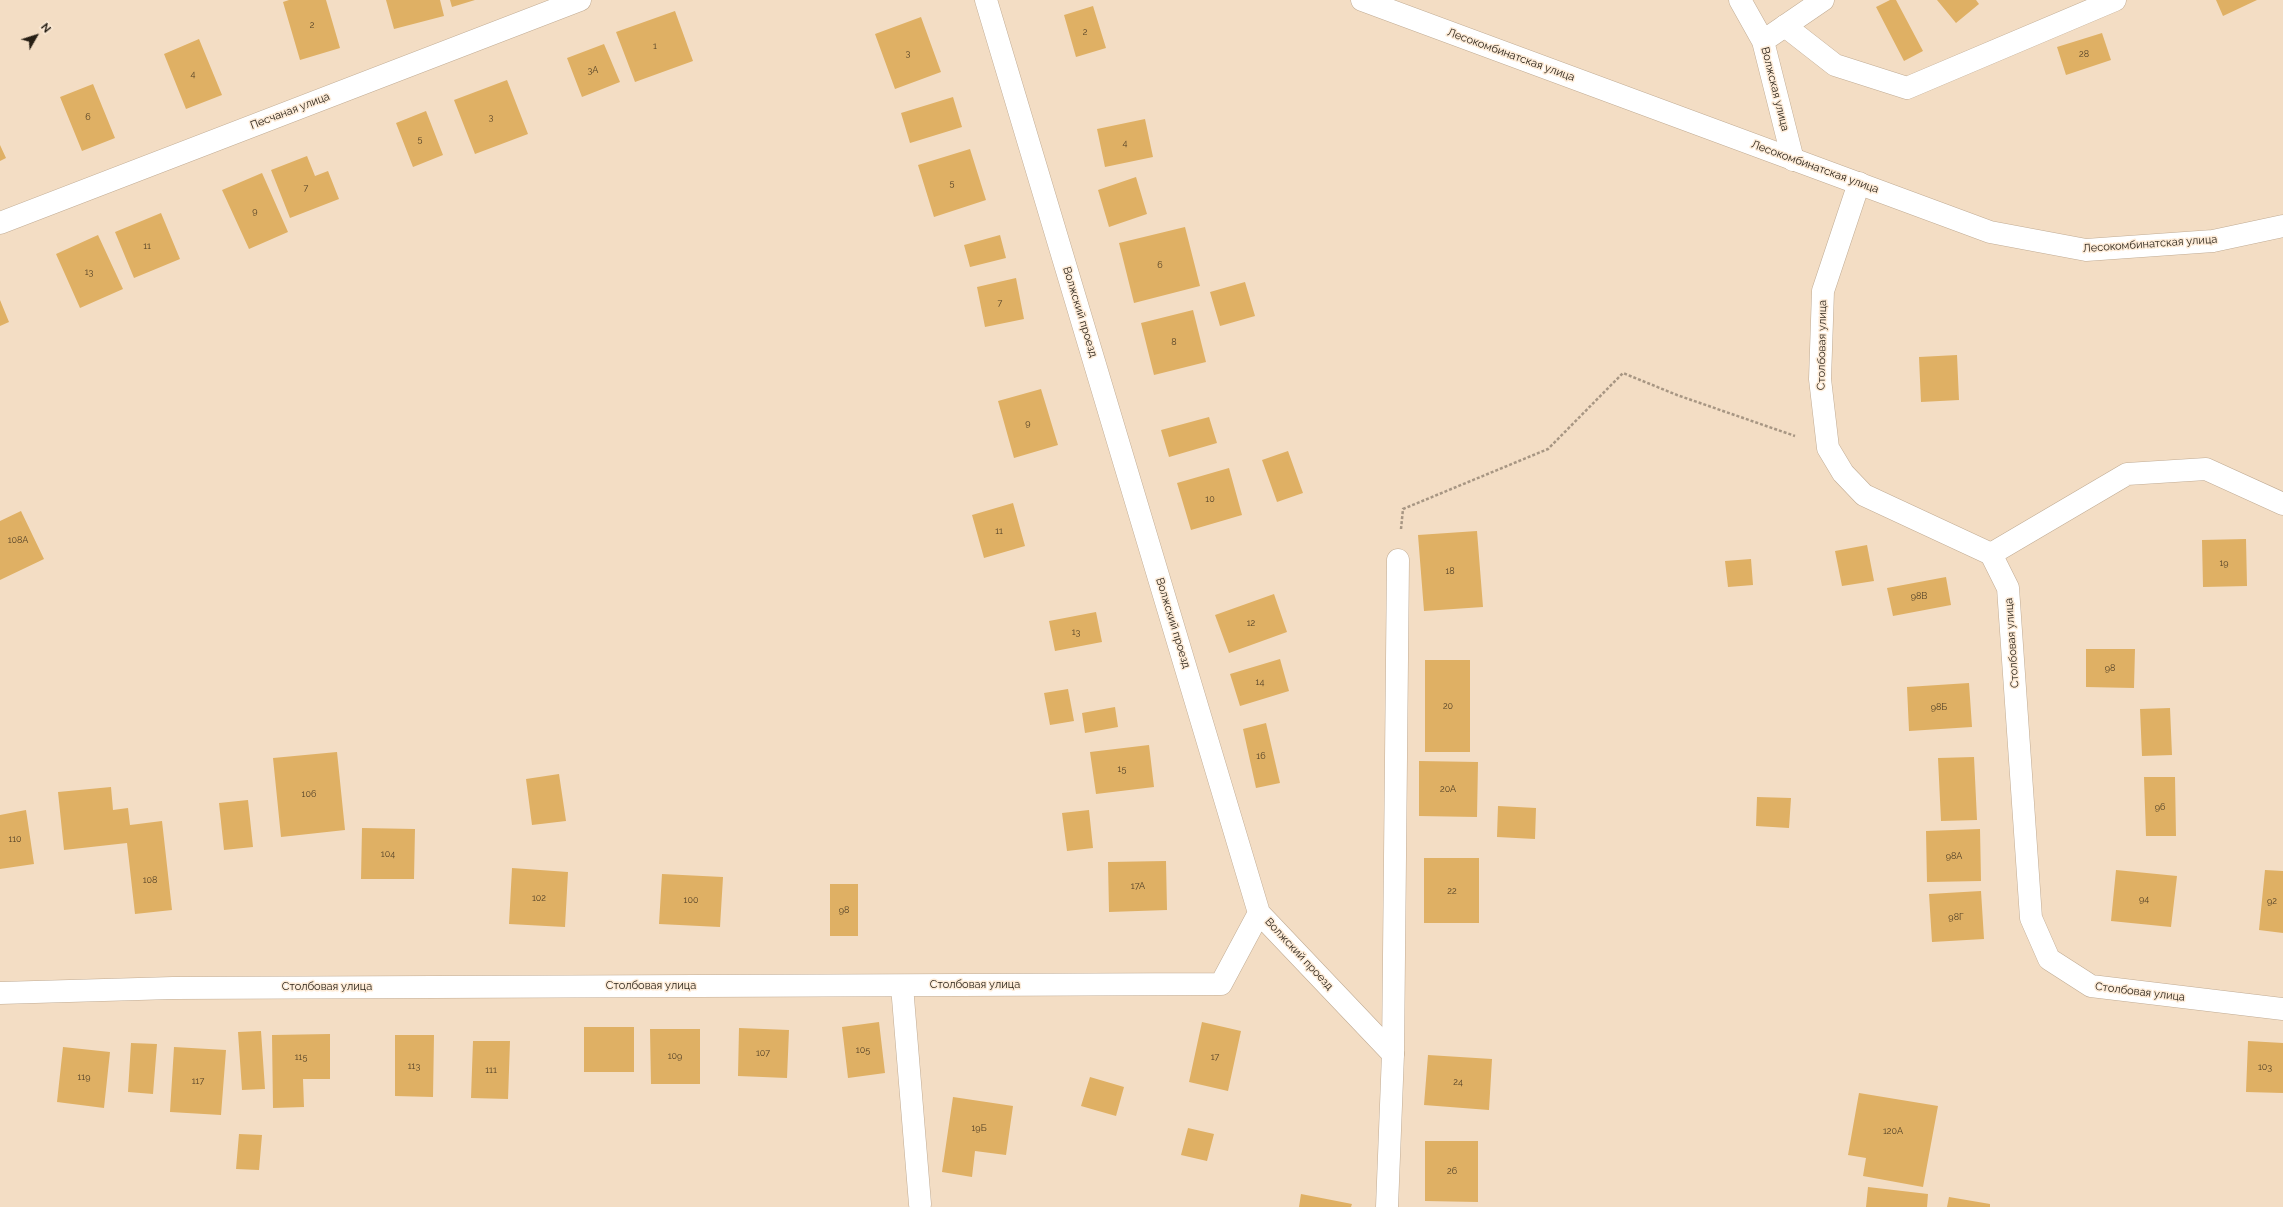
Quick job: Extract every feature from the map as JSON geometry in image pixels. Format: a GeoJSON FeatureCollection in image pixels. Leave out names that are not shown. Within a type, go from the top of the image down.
{"type":"FeatureCollection","features":[{"type":"Feature","properties":{"kind":"street","name":"Песчаная улица"},"geometry":{"type":"LineString","coordinates":[[0,223],[580,0]]}},
{"type":"Feature","properties":{"kind":"street","name":"Волжский проезд"},"geometry":{"type":"LineString","coordinates":[[986,0],[1259,913],[1393,1054]]}},
{"type":"Feature","properties":{"kind":"street","name":"Лесокомбинатская улица"},"geometry":{"type":"LineString","coordinates":[[1362,0],[1990,232],[2086,250],[2213,241],[2283,226]]}},
{"type":"Feature","properties":{"kind":"street","name":"Волжская улица"},"geometry":{"type":"LineString","coordinates":[[1740,0],[1764,41],[1793,160]]}},
{"type":"Feature","properties":{"kind":"street","name":"Волжская улица"},"geometry":{"type":"LineString","coordinates":[[1764,41],[1823,0]]}},
{"type":"Feature","properties":{"kind":"street"},"geometry":{"type":"LineString","coordinates":[[1786,26],[1835,65],[1907,88],[2115,0]]}},
{"type":"Feature","properties":{"kind":"street","name":"Столбовая улица"},"geometry":{"type":"LineString","coordinates":[[1859,183],[1823,292],[1820,379],[1828,448],[1843,473],[1864,495],[1991,554],[2008,588],[2031,918],[2049,959],[2091,986],[2283,1009]]}},
{"type":"Feature","properties":{"kind":"street"},"geometry":{"type":"LineString","coordinates":[[1991,554],[2127,474],[2206,469],[2283,504]]}},
{"type":"Feature","properties":{"kind":"street"},"geometry":{"type":"LineString","coordinates":[[1387,1207],[1393,1054],[1398,560]]}},
{"type":"Feature","properties":{"kind":"street","name":"Столбовая улица"},"geometry":{"type":"LineString","coordinates":[[0,993],[181,988],[1221,984],[1259,913]]}},
{"type":"Feature","properties":{"kind":"street"},"geometry":{"type":"LineString","coordinates":[[902,986],[920,1204]]}},
{"type":"Feature","properties":{"kind":"path"},"geometry":{"type":"LineString","coordinates":[[1398,560],[1403,509],[1548,449],[1623,373],[1676,395],[1828,448]]}},
{"type":"Feature","properties":{"kind":"building"},"geometry":{"type":"Polygon","coordinates":[[[289,0],[326,0],[340,48],[300,60],[283,2],[289,0]]]}},
{"type":"Feature","properties":{"kind":"building"},"geometry":{"type":"Polygon","coordinates":[[[386,0],[440,0],[444,16],[394,29],[386,0]]]}},
{"type":"Feature","properties":{"kind":"building"},"geometry":{"type":"Polygon","coordinates":[[[450,0],[475,0],[452,7],[450,0]]]}},
{"type":"Feature","properties":{"kind":"building"},"geometry":{"type":"Polygon","coordinates":[[[1890,0],[1896,0],[1923,51],[1904,61],[1876,7],[1890,0]]]}},
{"type":"Feature","properties":{"kind":"building"},"geometry":{"type":"Polygon","coordinates":[[[1937,0],[1976,0],[1979,4],[1956,23],[1937,0]]]}},
{"type":"Feature","properties":{"kind":"building"},"geometry":{"type":"Polygon","coordinates":[[[2216,0],[2257,0],[2223,16],[2216,0]]]}},
{"type":"Feature","properties":{"kind":"building"},"geometry":{"type":"Polygon","coordinates":[[[1093,6],[1106,48],[1076,57],[1064,15],[1093,6]]]}},
{"type":"Feature","properties":{"kind":"building"},"geometry":{"type":"Polygon","coordinates":[[[675,11],[693,61],[635,82],[616,32],[675,11]]]}},
{"type":"Feature","properties":{"kind":"building"},"geometry":{"type":"Polygon","coordinates":[[[921,17],[941,72],[895,89],[875,34],[921,17]]]}},
{"type":"Feature","properties":{"kind":"building"},"geometry":{"type":"Polygon","coordinates":[[[2102,33],[2111,60],[2066,75],[2057,47],[2102,33]]]}},
{"type":"Feature","properties":{"kind":"building"},"geometry":{"type":"Polygon","coordinates":[[[199,39],[222,95],[186,109],[164,54],[199,39]]]}},
{"type":"Feature","properties":{"kind":"building"},"geometry":{"type":"Polygon","coordinates":[[[604,44],[620,82],[582,97],[567,58],[604,44]]]}},
{"type":"Feature","properties":{"kind":"building"},"geometry":{"type":"Polygon","coordinates":[[[507,80],[528,134],[475,154],[454,100],[507,80]]]}},
{"type":"Feature","properties":{"kind":"building"},"geometry":{"type":"Polygon","coordinates":[[[93,84],[115,138],[82,151],[60,97],[93,84]]]}},
{"type":"Feature","properties":{"kind":"building"},"geometry":{"type":"Polygon","coordinates":[[[953,97],[962,127],[910,143],[901,113],[953,97]]]}},
{"type":"Feature","properties":{"kind":"building"},"geometry":{"type":"Polygon","coordinates":[[[426,111],[443,155],[413,167],[396,123],[426,111]]]}},
{"type":"Feature","properties":{"kind":"building"},"geometry":{"type":"Polygon","coordinates":[[[1145,119],[1153,157],[1105,167],[1097,129],[1145,119]]]}},
{"type":"Feature","properties":{"kind":"building"},"geometry":{"type":"Polygon","coordinates":[[[0,145],[6,158],[0,161],[0,145]]]}},
{"type":"Feature","properties":{"kind":"building"},"geometry":{"type":"Polygon","coordinates":[[[970,149],[986,200],[934,217],[918,165],[970,149]]]}},
{"type":"Feature","properties":{"kind":"building"},"geometry":{"type":"Polygon","coordinates":[[[307,156],[315,176],[328,171],[339,199],[290,218],[271,170],[307,156]]]}},
{"type":"Feature","properties":{"kind":"building"},"geometry":{"type":"Polygon","coordinates":[[[262,173],[288,232],[249,249],[222,190],[262,173]]]}},
{"type":"Feature","properties":{"kind":"building"},"geometry":{"type":"Polygon","coordinates":[[[1136,177],[1147,214],[1109,227],[1098,190],[1136,177]]]}},
{"type":"Feature","properties":{"kind":"building"},"geometry":{"type":"Polygon","coordinates":[[[161,213],[180,259],[134,278],[115,232],[161,213]]]}},
{"type":"Feature","properties":{"kind":"building"},"geometry":{"type":"Polygon","coordinates":[[[1185,227],[1200,286],[1134,303],[1119,243],[1185,227]]]}},
{"type":"Feature","properties":{"kind":"building"},"geometry":{"type":"Polygon","coordinates":[[[98,235],[123,289],[80,308],[56,254],[98,235]]]}},
{"type":"Feature","properties":{"kind":"building"},"geometry":{"type":"Polygon","coordinates":[[[1000,235],[1006,258],[970,267],[964,245],[1000,235]]]}},
{"type":"Feature","properties":{"kind":"building"},"geometry":{"type":"Polygon","coordinates":[[[1016,278],[1024,319],[985,327],[977,287],[1016,278]]]}},
{"type":"Feature","properties":{"kind":"building"},"geometry":{"type":"Polygon","coordinates":[[[1245,282],[1255,316],[1220,326],[1210,292],[1245,282]]]}},
{"type":"Feature","properties":{"kind":"building"},"geometry":{"type":"Polygon","coordinates":[[[0,300],[9,322],[0,326],[0,300]]]}},
{"type":"Feature","properties":{"kind":"building"},"geometry":{"type":"Polygon","coordinates":[[[1193,310],[1206,362],[1154,375],[1141,323],[1193,310]]]}},
{"type":"Feature","properties":{"kind":"building"},"geometry":{"type":"Polygon","coordinates":[[[1957,355],[1959,400],[1921,402],[1919,357],[1957,355]]]}},
{"type":"Feature","properties":{"kind":"building"},"geometry":{"type":"Polygon","coordinates":[[[1041,389],[1058,445],[1014,458],[998,401],[1041,389]]]}},
{"type":"Feature","properties":{"kind":"building"},"geometry":{"type":"Polygon","coordinates":[[[1209,417],[1217,443],[1169,457],[1161,430],[1209,417]]]}},
{"type":"Feature","properties":{"kind":"building"},"geometry":{"type":"Polygon","coordinates":[[[1288,451],[1303,493],[1277,502],[1262,460],[1288,451]]]}},
{"type":"Feature","properties":{"kind":"building"},"geometry":{"type":"Polygon","coordinates":[[[1229,468],[1242,515],[1191,530],[1177,483],[1229,468]]]}},
{"type":"Feature","properties":{"kind":"building"},"geometry":{"type":"Polygon","coordinates":[[[1013,503],[1025,546],[984,558],[972,515],[1013,503]]]}},
{"type":"Feature","properties":{"kind":"building"},"geometry":{"type":"Polygon","coordinates":[[[21,511],[44,559],[0,580],[0,521],[21,511]]]}},
{"type":"Feature","properties":{"kind":"building"},"geometry":{"type":"Polygon","coordinates":[[[1477,531],[1483,607],[1424,611],[1418,535],[1477,531]]]}},
{"type":"Feature","properties":{"kind":"building"},"geometry":{"type":"Polygon","coordinates":[[[2246,539],[2247,586],[2203,587],[2202,540],[2246,539]]]}},
{"type":"Feature","properties":{"kind":"building"},"geometry":{"type":"Polygon","coordinates":[[[1867,545],[1874,581],[1842,586],[1835,551],[1867,545]]]}},
{"type":"Feature","properties":{"kind":"building"},"geometry":{"type":"Polygon","coordinates":[[[1751,559],[1753,585],[1728,587],[1725,561],[1751,559]]]}},
{"type":"Feature","properties":{"kind":"building"},"geometry":{"type":"Polygon","coordinates":[[[1946,577],[1951,605],[1893,616],[1887,588],[1946,577]]]}},
{"type":"Feature","properties":{"kind":"building"},"geometry":{"type":"Polygon","coordinates":[[[1274,594],[1287,632],[1229,653],[1215,615],[1274,594]]]}},
{"type":"Feature","properties":{"kind":"building"},"geometry":{"type":"Polygon","coordinates":[[[1096,612],[1102,642],[1055,651],[1049,621],[1096,612]]]}},
{"type":"Feature","properties":{"kind":"building"},"geometry":{"type":"Polygon","coordinates":[[[2086,649],[2135,649],[2134,688],[2086,687],[2086,649]]]}},
{"type":"Feature","properties":{"kind":"building"},"geometry":{"type":"Polygon","coordinates":[[[1280,659],[1289,691],[1240,706],[1230,674],[1280,659]]]}},
{"type":"Feature","properties":{"kind":"building"},"geometry":{"type":"Polygon","coordinates":[[[1425,660],[1470,660],[1470,752],[1425,752],[1425,660]]]}},
{"type":"Feature","properties":{"kind":"building"},"geometry":{"type":"Polygon","coordinates":[[[1969,683],[1972,727],[1909,731],[1907,687],[1969,683]]]}},
{"type":"Feature","properties":{"kind":"building"},"geometry":{"type":"Polygon","coordinates":[[[1068,689],[1074,721],[1050,725],[1044,693],[1068,689]]]}},
{"type":"Feature","properties":{"kind":"building"},"geometry":{"type":"Polygon","coordinates":[[[1115,707],[1118,727],[1085,733],[1082,713],[1115,707]]]}},
{"type":"Feature","properties":{"kind":"building"},"geometry":{"type":"Polygon","coordinates":[[[2170,708],[2172,755],[2142,756],[2140,709],[2170,708]]]}},
{"type":"Feature","properties":{"kind":"building"},"geometry":{"type":"Polygon","coordinates":[[[1266,723],[1280,783],[1256,788],[1243,729],[1266,723]]]}},
{"type":"Feature","properties":{"kind":"building"},"geometry":{"type":"Polygon","coordinates":[[[1149,745],[1154,787],[1096,794],[1090,752],[1149,745]]]}},
{"type":"Feature","properties":{"kind":"building"},"geometry":{"type":"Polygon","coordinates":[[[337,752],[345,830],[281,837],[273,758],[337,752]]]}},
{"type":"Feature","properties":{"kind":"building"},"geometry":{"type":"Polygon","coordinates":[[[1974,757],[1977,820],[1941,821],[1938,758],[1974,757]]]}},
{"type":"Feature","properties":{"kind":"building"},"geometry":{"type":"Polygon","coordinates":[[[1419,761],[1478,762],[1477,817],[1419,816],[1419,761]]]}},
{"type":"Feature","properties":{"kind":"building"},"geometry":{"type":"Polygon","coordinates":[[[559,774],[566,821],[532,825],[526,779],[559,774]]]}},
{"type":"Feature","properties":{"kind":"building"},"geometry":{"type":"Polygon","coordinates":[[[2144,777],[2175,777],[2176,836],[2146,836],[2144,777]]]}},
{"type":"Feature","properties":{"kind":"building"},"geometry":{"type":"Polygon","coordinates":[[[111,787],[113,810],[128,808],[130,825],[162,821],[172,910],[135,914],[127,843],[64,850],[58,792],[111,787]]]}},
{"type":"Feature","properties":{"kind":"building"},"geometry":{"type":"Polygon","coordinates":[[[1757,797],[1791,798],[1789,828],[1756,826],[1757,797]]]}},
{"type":"Feature","properties":{"kind":"building"},"geometry":{"type":"Polygon","coordinates":[[[248,800],[253,847],[224,850],[219,803],[248,800]]]}},
{"type":"Feature","properties":{"kind":"building"},"geometry":{"type":"Polygon","coordinates":[[[1498,806],[1536,808],[1535,839],[1497,837],[1498,806]]]}},
{"type":"Feature","properties":{"kind":"building"},"geometry":{"type":"Polygon","coordinates":[[[26,810],[34,864],[0,869],[0,815],[26,810]]]}},
{"type":"Feature","properties":{"kind":"building"},"geometry":{"type":"Polygon","coordinates":[[[1089,810],[1093,848],[1067,851],[1062,813],[1089,810]]]}},
{"type":"Feature","properties":{"kind":"building"},"geometry":{"type":"Polygon","coordinates":[[[362,828],[415,829],[414,879],[361,879],[362,828]]]}},
{"type":"Feature","properties":{"kind":"building"},"geometry":{"type":"Polygon","coordinates":[[[1980,829],[1981,881],[1927,882],[1926,831],[1980,829]]]}},
{"type":"Feature","properties":{"kind":"building"},"geometry":{"type":"Polygon","coordinates":[[[1424,858],[1479,858],[1479,923],[1424,923],[1424,858]]]}},
{"type":"Feature","properties":{"kind":"building"},"geometry":{"type":"Polygon","coordinates":[[[1166,861],[1167,910],[1109,912],[1108,862],[1166,861]]]}},
{"type":"Feature","properties":{"kind":"building"},"geometry":{"type":"Polygon","coordinates":[[[512,868],[568,872],[565,927],[509,924],[512,868]]]}},
{"type":"Feature","properties":{"kind":"building"},"geometry":{"type":"Polygon","coordinates":[[[2116,870],[2177,876],[2171,927],[2111,921],[2116,870]]]}},
{"type":"Feature","properties":{"kind":"building"},"geometry":{"type":"Polygon","coordinates":[[[2265,870],[2283,871],[2283,933],[2259,930],[2265,870]]]}},
{"type":"Feature","properties":{"kind":"building"},"geometry":{"type":"Polygon","coordinates":[[[662,874],[723,877],[720,927],[659,924],[662,874]]]}},
{"type":"Feature","properties":{"kind":"building"},"geometry":{"type":"Polygon","coordinates":[[[830,884],[858,884],[858,936],[830,936],[830,884]]]}},
{"type":"Feature","properties":{"kind":"building"},"geometry":{"type":"Polygon","coordinates":[[[1981,891],[1984,939],[1932,942],[1929,894],[1981,891]]]}},
{"type":"Feature","properties":{"kind":"building"},"geometry":{"type":"Polygon","coordinates":[[[879,1022],[885,1073],[848,1078],[842,1027],[879,1022]]]}},
{"type":"Feature","properties":{"kind":"building"},"geometry":{"type":"Polygon","coordinates":[[[1202,1022],[1241,1031],[1228,1091],[1189,1082],[1202,1022]]]}},
{"type":"Feature","properties":{"kind":"building"},"geometry":{"type":"Polygon","coordinates":[[[584,1027],[634,1027],[634,1072],[584,1072],[584,1027]]]}},
{"type":"Feature","properties":{"kind":"building"},"geometry":{"type":"Polygon","coordinates":[[[739,1028],[789,1030],[787,1078],[738,1076],[739,1028]]]}},
{"type":"Feature","properties":{"kind":"building"},"geometry":{"type":"Polygon","coordinates":[[[650,1029],[700,1029],[700,1084],[651,1084],[650,1029]]]}},
{"type":"Feature","properties":{"kind":"building"},"geometry":{"type":"Polygon","coordinates":[[[261,1031],[265,1089],[242,1090],[238,1032],[261,1031]]]}},
{"type":"Feature","properties":{"kind":"building"},"geometry":{"type":"Polygon","coordinates":[[[330,1034],[330,1079],[303,1079],[304,1107],[273,1108],[272,1035],[330,1034]]]}},
{"type":"Feature","properties":{"kind":"building"},"geometry":{"type":"Polygon","coordinates":[[[395,1035],[434,1035],[433,1097],[395,1096],[395,1035]]]}},
{"type":"Feature","properties":{"kind":"building"},"geometry":{"type":"Polygon","coordinates":[[[473,1041],[510,1041],[508,1099],[471,1098],[473,1041]]]}},
{"type":"Feature","properties":{"kind":"building"},"geometry":{"type":"Polygon","coordinates":[[[2248,1041],[2283,1043],[2283,1093],[2246,1092],[2248,1041]]]}},
{"type":"Feature","properties":{"kind":"building"},"geometry":{"type":"Polygon","coordinates":[[[131,1043],[157,1044],[153,1094],[128,1092],[131,1043]]]}},
{"type":"Feature","properties":{"kind":"building"},"geometry":{"type":"Polygon","coordinates":[[[63,1047],[110,1052],[104,1108],[57,1102],[63,1047]]]}},
{"type":"Feature","properties":{"kind":"building"},"geometry":{"type":"Polygon","coordinates":[[[174,1047],[226,1050],[221,1115],[170,1112],[174,1047]]]}},
{"type":"Feature","properties":{"kind":"building"},"geometry":{"type":"Polygon","coordinates":[[[1428,1055],[1492,1059],[1489,1110],[1424,1105],[1428,1055]]]}},
{"type":"Feature","properties":{"kind":"building"},"geometry":{"type":"Polygon","coordinates":[[[1090,1077],[1124,1087],[1116,1116],[1081,1106],[1090,1077]]]}},
{"type":"Feature","properties":{"kind":"building"},"geometry":{"type":"Polygon","coordinates":[[[1859,1093],[1938,1106],[1923,1187],[1863,1176],[1866,1158],[1848,1155],[1859,1093]]]}},
{"type":"Feature","properties":{"kind":"building"},"geometry":{"type":"Polygon","coordinates":[[[953,1097],[1013,1106],[1006,1155],[975,1151],[972,1177],[942,1172],[953,1097]]]}},
{"type":"Feature","properties":{"kind":"building"},"geometry":{"type":"Polygon","coordinates":[[[1188,1128],[1214,1134],[1207,1161],[1181,1155],[1188,1128]]]}},
{"type":"Feature","properties":{"kind":"building"},"geometry":{"type":"Polygon","coordinates":[[[239,1134],[262,1135],[259,1170],[236,1169],[239,1134]]]}},
{"type":"Feature","properties":{"kind":"building"},"geometry":{"type":"Polygon","coordinates":[[[1425,1141],[1478,1141],[1478,1202],[1425,1201],[1425,1141]]]}},
{"type":"Feature","properties":{"kind":"building"},"geometry":{"type":"Polygon","coordinates":[[[1868,1187],[1928,1194],[1927,1207],[1866,1207],[1868,1187]]]}},
{"type":"Feature","properties":{"kind":"building"},"geometry":{"type":"Polygon","coordinates":[[[1301,1194],[1352,1204],[1351,1207],[1299,1207],[1301,1194]]]}},
{"type":"Feature","properties":{"kind":"building"},"geometry":{"type":"Polygon","coordinates":[[[1949,1197],[1990,1204],[1990,1207],[1947,1207],[1949,1197]]]}}]}
